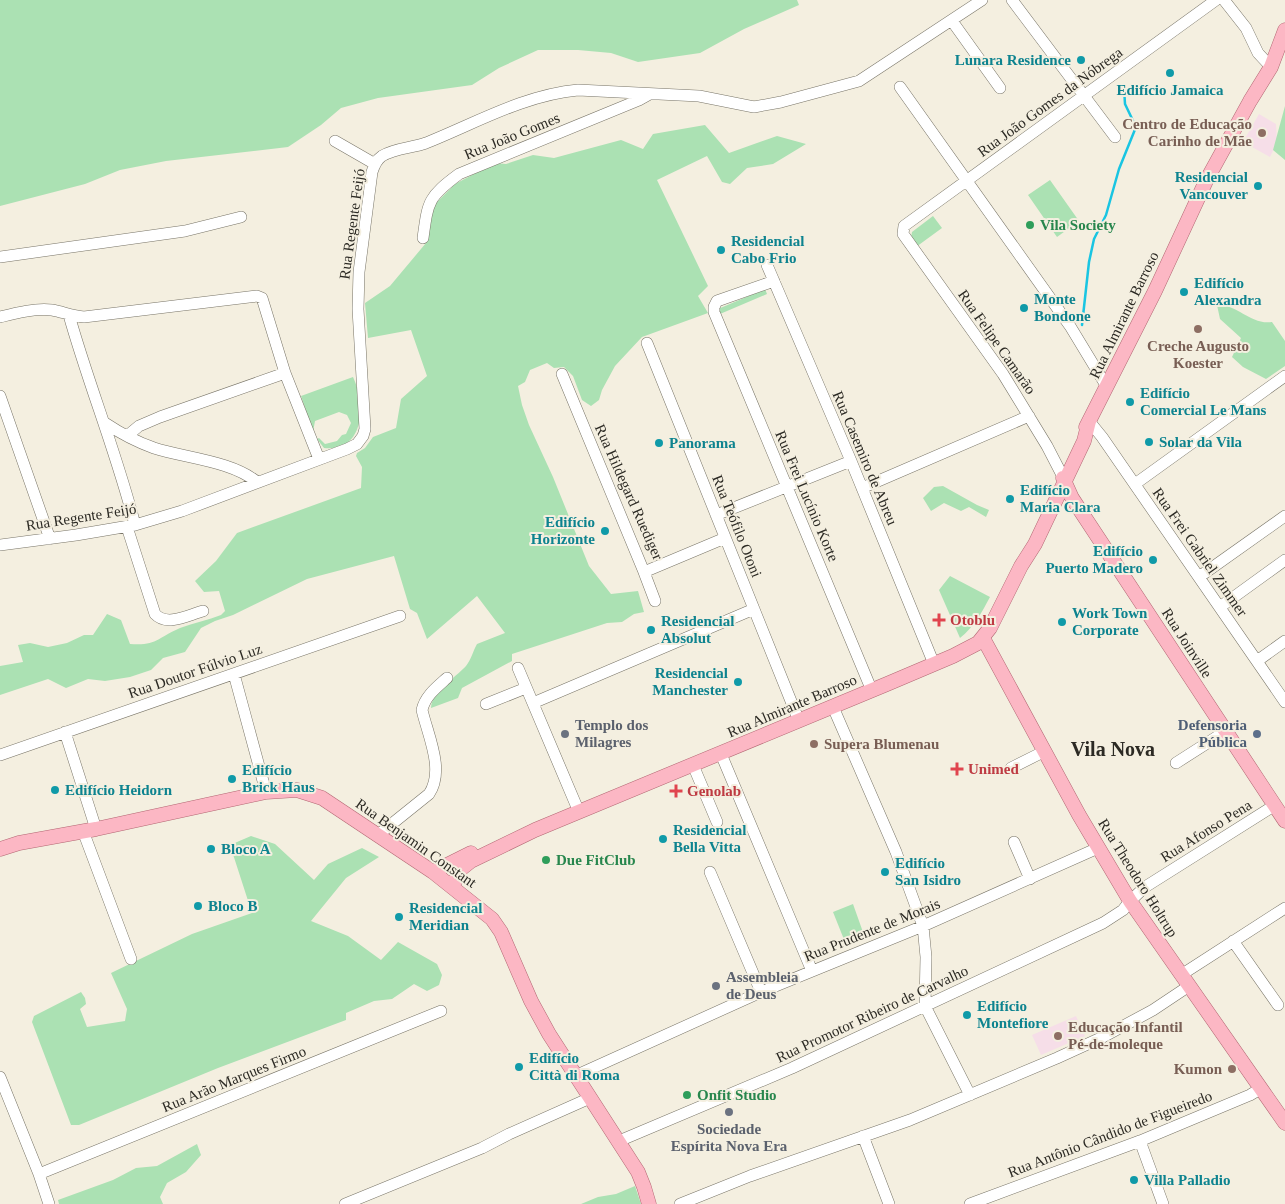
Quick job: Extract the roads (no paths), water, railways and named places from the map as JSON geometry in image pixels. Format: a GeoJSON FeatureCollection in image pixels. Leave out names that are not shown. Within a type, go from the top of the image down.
{"type":"FeatureCollection","features":[{"type":"Feature","properties":{"kind":"main road","name":"Rua Almirante Barroso"},"geometry":{"type":"LineString","coordinates":[[452,886],[462,869],[471,861],[536,830],[872,691],[973,646],[983,638],[1021,566],[1035,544],[1063,478],[1084,441],[1089,420],[1107,387],[1206,181],[1250,101],[1268,73],[1285,30]]}},
{"type":"Feature","properties":{"kind":"main road","name":"Rua Joinville"},"geometry":{"type":"LineString","coordinates":[[1063,478],[1072,498],[1285,821]]}},
{"type":"Feature","properties":{"kind":"main road","name":"Rua Theodoro Holtrup"},"geometry":{"type":"LineString","coordinates":[[983,638],[1098,848],[1130,900],[1285,1123]]}},
{"type":"Feature","properties":{"kind":"main road","name":"Rua Benjamin Constant"},"geometry":{"type":"LineString","coordinates":[[0,849],[266,792],[290,789],[315,795],[334,805],[452,886],[484,911],[496,925],[531,1001],[575,1076],[638,1172],[648,1204]]}},
{"type":"Feature","properties":{"kind":"main road","name":"Rua Almirante Barroso"},"geometry":{"type":"LineString","coordinates":[[433,872],[509,837],[536,830]]}},
{"type":"Feature","properties":{"kind":"street","name":"Rua Regente Feijó"},"geometry":{"type":"LineString","coordinates":[[0,544],[131,526],[182,511],[356,444],[363,436],[366,422],[359,337],[359,291],[372,172],[380,157],[423,144],[506,109],[560,92],[578,90],[699,96],[754,106],[781,102],[859,81],[982,0]]}},
{"type":"Feature","properties":{"kind":"street"},"geometry":{"type":"LineString","coordinates":[[1012,0],[1115,137]]}},
{"type":"Feature","properties":{"kind":"street","name":"Rua João Gomes da Nóbrega"},"geometry":{"type":"LineString","coordinates":[[903,229],[904,226],[1216,0]]}},
{"type":"Feature","properties":{"kind":"street"},"geometry":{"type":"LineString","coordinates":[[1224,0],[1246,28],[1268,73]]}},
{"type":"Feature","properties":{"kind":"street"},"geometry":{"type":"LineString","coordinates":[[952,21],[1000,88]]}},
{"type":"Feature","properties":{"kind":"street"},"geometry":{"type":"LineString","coordinates":[[900,87],[1070,326],[1107,387]]}},
{"type":"Feature","properties":{"kind":"street","name":"Rua João Gomes"},"geometry":{"type":"LineString","coordinates":[[423,238],[427,208],[435,193],[459,174],[639,100],[648,94]]}},
{"type":"Feature","properties":{"kind":"street"},"geometry":{"type":"LineString","coordinates":[[335,141],[375,164]]}},
{"type":"Feature","properties":{"kind":"street"},"geometry":{"type":"LineString","coordinates":[[0,257],[185,231],[241,217]]}},
{"type":"Feature","properties":{"kind":"street","name":"Rua Felipe Camarão"},"geometry":{"type":"LineString","coordinates":[[903,229],[903,234],[1003,374],[1054,458],[1063,478]]}},
{"type":"Feature","properties":{"kind":"street","name":"Rua Casemiro de Abreu"},"geometry":{"type":"LineString","coordinates":[[767,265],[851,460],[934,664]]}},
{"type":"Feature","properties":{"kind":"street","name":"Rua Frei Lucínio Korte"},"geometry":{"type":"LineString","coordinates":[[774,281],[717,302],[714,306],[714,312],[872,691]]}},
{"type":"Feature","properties":{"kind":"street"},"geometry":{"type":"LineString","coordinates":[[0,317],[20,312],[52,310],[84,317],[257,296],[262,298],[285,373],[319,459]]}},
{"type":"Feature","properties":{"kind":"street"},"geometry":{"type":"LineString","coordinates":[[69,315],[81,356],[105,423],[155,614],[160,619],[167,621],[202,611]]}},
{"type":"Feature","properties":{"kind":"street","name":"Rua Teófilo Otoni"},"geometry":{"type":"LineString","coordinates":[[647,343],[799,721]]}},
{"type":"Feature","properties":{"kind":"street"},"geometry":{"type":"LineString","coordinates":[[127,436],[139,426],[160,417],[285,373]]}},
{"type":"Feature","properties":{"kind":"street","name":"Rua Hildegard Ruediger"},"geometry":{"type":"LineString","coordinates":[[562,374],[644,572],[726,538]]}},
{"type":"Feature","properties":{"kind":"street"},"geometry":{"type":"LineString","coordinates":[[1135,484],[1285,376]]}},
{"type":"Feature","properties":{"kind":"street"},"geometry":{"type":"LineString","coordinates":[[0,396],[50,538]]}},
{"type":"Feature","properties":{"kind":"street"},"geometry":{"type":"LineString","coordinates":[[862,488],[1029,416]]}},
{"type":"Feature","properties":{"kind":"street","name":"Rua Frei Gabriel Zimmer"},"geometry":{"type":"LineString","coordinates":[[1089,420],[1285,702]]}},
{"type":"Feature","properties":{"kind":"street"},"geometry":{"type":"LineString","coordinates":[[105,423],[153,448],[217,464],[249,475],[257,482]]}},
{"type":"Feature","properties":{"kind":"street"},"geometry":{"type":"LineString","coordinates":[[716,515],[851,460]]}},
{"type":"Feature","properties":{"kind":"street"},"geometry":{"type":"LineString","coordinates":[[1199,577],[1285,516]]}},
{"type":"Feature","properties":{"kind":"street"},"geometry":{"type":"LineString","coordinates":[[1220,607],[1285,560]]}},
{"type":"Feature","properties":{"kind":"street"},"geometry":{"type":"LineString","coordinates":[[644,572],[655,601]]}},
{"type":"Feature","properties":{"kind":"street"},"geometry":{"type":"LineString","coordinates":[[533,703],[754,609]]}},
{"type":"Feature","properties":{"kind":"street","name":"Rua Doutor Fúlvio Luz"},"geometry":{"type":"LineString","coordinates":[[0,755],[400,616]]}},
{"type":"Feature","properties":{"kind":"street"},"geometry":{"type":"LineString","coordinates":[[1257,661],[1285,641]]}},
{"type":"Feature","properties":{"kind":"street"},"geometry":{"type":"LineString","coordinates":[[518,668],[579,812]]}},
{"type":"Feature","properties":{"kind":"street"},"geometry":{"type":"LineString","coordinates":[[234,674],[266,792]]}},
{"type":"Feature","properties":{"kind":"street"},"geometry":{"type":"LineString","coordinates":[[378,835],[429,794],[434,786],[436,777],[435,764],[422,710],[423,704],[430,694],[447,678]]}},
{"type":"Feature","properties":{"kind":"street"},"geometry":{"type":"LineString","coordinates":[[486,704],[526,688]]}},
{"type":"Feature","properties":{"kind":"street"},"geometry":{"type":"LineString","coordinates":[[833,707],[896,852],[923,926],[926,957],[925,1006],[970,1094]]}},
{"type":"Feature","properties":{"kind":"street"},"geometry":{"type":"LineString","coordinates":[[1176,763],[1226,731]]}},
{"type":"Feature","properties":{"kind":"street"},"geometry":{"type":"LineString","coordinates":[[65,732],[90,830],[131,959]]}},
{"type":"Feature","properties":{"kind":"street"},"geometry":{"type":"LineString","coordinates":[[1011,768],[1044,751]]}},
{"type":"Feature","properties":{"kind":"street"},"geometry":{"type":"LineString","coordinates":[[721,754],[812,971]]}},
{"type":"Feature","properties":{"kind":"street"},"geometry":{"type":"LineString","coordinates":[[693,765],[716,822]]}},
{"type":"Feature","properties":{"kind":"street","name":"Rua Afonso Pena"},"geometry":{"type":"LineString","coordinates":[[1130,900],[1146,887],[1275,805]]}},
{"type":"Feature","properties":{"kind":"street"},"geometry":{"type":"LineString","coordinates":[[1014,842],[1030,879]]}},
{"type":"Feature","properties":{"kind":"street","name":"Rua Prudente de Morais"},"geometry":{"type":"LineString","coordinates":[[575,1076],[761,992],[923,926],[1098,848]]}},
{"type":"Feature","properties":{"kind":"street"},"geometry":{"type":"LineString","coordinates":[[710,872],[761,992]]}},
{"type":"Feature","properties":{"kind":"street","name":"Rua Promotor Ribeiro de Carvalho"},"geometry":{"type":"LineString","coordinates":[[619,1141],[792,1068],[1053,948],[1103,923],[1123,910],[1130,900]]}},
{"type":"Feature","properties":{"kind":"street"},"geometry":{"type":"LineString","coordinates":[[680,1204],[750,1176],[910,1120],[1103,1037],[1153,1010],[1185,980],[1234,941],[1285,908]]}},
{"type":"Feature","properties":{"kind":"street"},"geometry":{"type":"LineString","coordinates":[[1234,941],[1278,1005]]}},
{"type":"Feature","properties":{"kind":"street","name":"Rua Arão Marques Firmo"},"geometry":{"type":"LineString","coordinates":[[39,1174],[441,1011]]}},
{"type":"Feature","properties":{"kind":"street"},"geometry":{"type":"LineString","coordinates":[[0,1077],[49,1204]]}},
{"type":"Feature","properties":{"kind":"street","name":"Rua Antônio Cândido de Figueiredo"},"geometry":{"type":"LineString","coordinates":[[970,1204],[1140,1141],[1250,1095],[1260,1089]]}},
{"type":"Feature","properties":{"kind":"street"},"geometry":{"type":"LineString","coordinates":[[345,1204],[482,1148],[590,1098]]}},
{"type":"Feature","properties":{"kind":"street"},"geometry":{"type":"LineString","coordinates":[[863,1136],[889,1204]]}},
{"type":"Feature","properties":{"kind":"street"},"geometry":{"type":"LineString","coordinates":[[1140,1141],[1163,1204]]}},
{"type":"Feature","properties":{"kind":"waterway"},"geometry":{"type":"LineString","coordinates":[[1082,325],[1089,262],[1094,239],[1106,215],[1119,169],[1136,127],[1125,104],[1124,88]]}},
{"type":"Feature","properties":{"kind":"place","name":"Lunara Residence"},"geometry":{"type":"Point","coordinates":[1081,60]}},
{"type":"Feature","properties":{"kind":"place","name":"Edifício Jamaica"},"geometry":{"type":"Point","coordinates":[1170,73]}},
{"type":"Feature","properties":{"kind":"place","name":"Centro de Educação Carinho de Mãe"},"geometry":{"type":"Point","coordinates":[1262,133]}},
{"type":"Feature","properties":{"kind":"place","name":"Residencial Vancouver"},"geometry":{"type":"Point","coordinates":[1258,186]}},
{"type":"Feature","properties":{"kind":"place","name":"Vila Society"},"geometry":{"type":"Point","coordinates":[1030,225]}},
{"type":"Feature","properties":{"kind":"place","name":"Residencial Cabo Frio"},"geometry":{"type":"Point","coordinates":[721,250]}},
{"type":"Feature","properties":{"kind":"place","name":"Edifício Alexandra"},"geometry":{"type":"Point","coordinates":[1184,292]}},
{"type":"Feature","properties":{"kind":"place","name":"Monte Bondone"},"geometry":{"type":"Point","coordinates":[1024,308]}},
{"type":"Feature","properties":{"kind":"place","name":"Creche Augusto Koester"},"geometry":{"type":"Point","coordinates":[1198,329]}},
{"type":"Feature","properties":{"kind":"place","name":"Edifício Comercial Le Mans"},"geometry":{"type":"Point","coordinates":[1130,402]}},
{"type":"Feature","properties":{"kind":"place","name":"Solar da Vila"},"geometry":{"type":"Point","coordinates":[1149,442]}},
{"type":"Feature","properties":{"kind":"place","name":"Panorama"},"geometry":{"type":"Point","coordinates":[659,443]}},
{"type":"Feature","properties":{"kind":"place","name":"Edifício Maria Clara"},"geometry":{"type":"Point","coordinates":[1010,499]}},
{"type":"Feature","properties":{"kind":"place","name":"Edifício Horizonte"},"geometry":{"type":"Point","coordinates":[605,531]}},
{"type":"Feature","properties":{"kind":"place","name":"Edifício Puerto Madero"},"geometry":{"type":"Point","coordinates":[1153,560]}},
{"type":"Feature","properties":{"kind":"place","name":"Otoblu"},"geometry":{"type":"Point","coordinates":[939,620]}},
{"type":"Feature","properties":{"kind":"place","name":"Work Town Corporate"},"geometry":{"type":"Point","coordinates":[1062,622]}},
{"type":"Feature","properties":{"kind":"place","name":"Residencial Absolut"},"geometry":{"type":"Point","coordinates":[651,630]}},
{"type":"Feature","properties":{"kind":"place","name":"Residencial Manchester"},"geometry":{"type":"Point","coordinates":[738,682]}},
{"type":"Feature","properties":{"kind":"place","name":"Templo dos Milagres"},"geometry":{"type":"Point","coordinates":[565,734]}},
{"type":"Feature","properties":{"kind":"place","name":"Defensoria Pública"},"geometry":{"type":"Point","coordinates":[1257,734]}},
{"type":"Feature","properties":{"kind":"place","name":"Supera Blumenau"},"geometry":{"type":"Point","coordinates":[814,744]}},
{"type":"Feature","properties":{"kind":"place","name":"Unimed"},"geometry":{"type":"Point","coordinates":[957,769]}},
{"type":"Feature","properties":{"kind":"place","name":"Edifício Brick Haus"},"geometry":{"type":"Point","coordinates":[232,779]}},
{"type":"Feature","properties":{"kind":"place","name":"Edifício Heidorn"},"geometry":{"type":"Point","coordinates":[55,790]}},
{"type":"Feature","properties":{"kind":"place","name":"Genolab"},"geometry":{"type":"Point","coordinates":[676,791]}},
{"type":"Feature","properties":{"kind":"place","name":"Residencial Bella Vitta"},"geometry":{"type":"Point","coordinates":[663,839]}},
{"type":"Feature","properties":{"kind":"place","name":"Bloco A"},"geometry":{"type":"Point","coordinates":[211,849]}},
{"type":"Feature","properties":{"kind":"place","name":"Due FitClub"},"geometry":{"type":"Point","coordinates":[546,860]}},
{"type":"Feature","properties":{"kind":"place","name":"Edifício San Isidro"},"geometry":{"type":"Point","coordinates":[885,872]}},
{"type":"Feature","properties":{"kind":"place","name":"Bloco B"},"geometry":{"type":"Point","coordinates":[198,906]}},
{"type":"Feature","properties":{"kind":"place","name":"Residencial Meridian"},"geometry":{"type":"Point","coordinates":[399,917]}},
{"type":"Feature","properties":{"kind":"place","name":"Assembleia de Deus"},"geometry":{"type":"Point","coordinates":[716,986]}},
{"type":"Feature","properties":{"kind":"place","name":"Edifício Montefiore"},"geometry":{"type":"Point","coordinates":[967,1015]}},
{"type":"Feature","properties":{"kind":"place","name":"Educação Infantil Pé-de-moleque"},"geometry":{"type":"Point","coordinates":[1058,1036]}},
{"type":"Feature","properties":{"kind":"place","name":"Edifício Città di Roma"},"geometry":{"type":"Point","coordinates":[519,1067]}},
{"type":"Feature","properties":{"kind":"place","name":"Kumon"},"geometry":{"type":"Point","coordinates":[1232,1069]}},
{"type":"Feature","properties":{"kind":"place","name":"Onfit Studio"},"geometry":{"type":"Point","coordinates":[687,1095]}},
{"type":"Feature","properties":{"kind":"place","name":"Sociedade Espírita Nova Era"},"geometry":{"type":"Point","coordinates":[729,1112]}},
{"type":"Feature","properties":{"kind":"place","name":"Villa Palladio"},"geometry":{"type":"Point","coordinates":[1134,1180]}},
{"type":"Feature","properties":{"kind":"district","name":"Vila Nova"},"geometry":{"type":"Point","coordinates":[1113,749]}}]}
